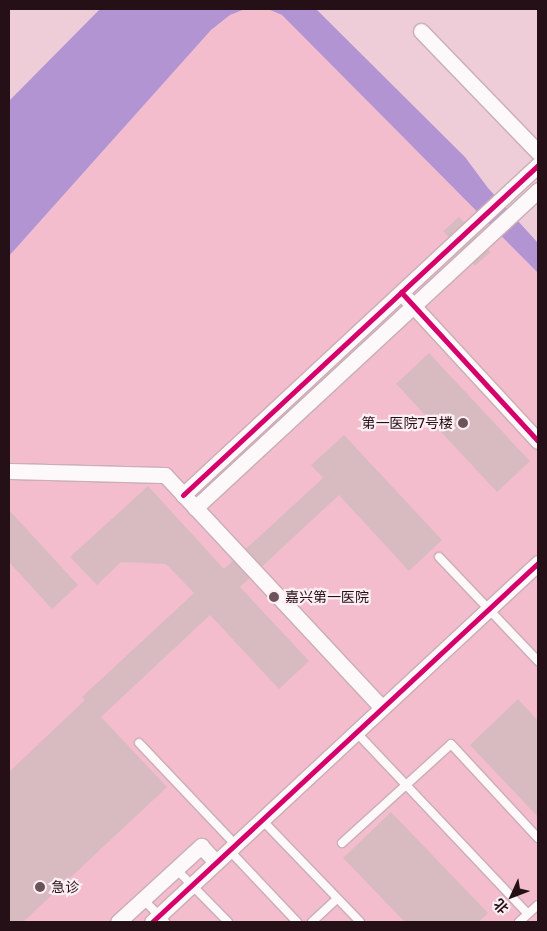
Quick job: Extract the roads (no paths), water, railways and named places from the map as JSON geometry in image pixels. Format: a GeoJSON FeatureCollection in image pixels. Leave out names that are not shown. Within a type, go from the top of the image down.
{"type":"FeatureCollection","features":[{"type":"Feature","properties":{"kind":"street"},"geometry":{"type":"LineString","coordinates":[[421,31],[538,152]]}},
{"type":"Feature","properties":{"kind":"street"},"geometry":{"type":"LineString","coordinates":[[183,495],[538,165]]}},
{"type":"Feature","properties":{"kind":"street"},"geometry":{"type":"LineString","coordinates":[[196,508],[538,190]]}},
{"type":"Feature","properties":{"kind":"street"},"geometry":{"type":"LineString","coordinates":[[401,292],[538,441]]}},
{"type":"Feature","properties":{"kind":"street"},"geometry":{"type":"LineString","coordinates":[[9,471],[165,475],[382,708]]}},
{"type":"Feature","properties":{"kind":"street"},"geometry":{"type":"LineString","coordinates":[[159,920],[216,862],[538,563]]}},
{"type":"Feature","properties":{"kind":"street"},"geometry":{"type":"LineString","coordinates":[[118,922],[201,846],[216,862]]}},
{"type":"Feature","properties":{"kind":"lane"},"geometry":{"type":"LineString","coordinates":[[439,556],[538,661]]}},
{"type":"Feature","properties":{"kind":"lane"},"geometry":{"type":"LineString","coordinates":[[356,732],[528,914]]}},
{"type":"Feature","properties":{"kind":"lane"},"geometry":{"type":"LineString","coordinates":[[139,743],[297,922]]}},
{"type":"Feature","properties":{"kind":"lane"},"geometry":{"type":"LineString","coordinates":[[342,843],[451,744],[538,838]]}},
{"type":"Feature","properties":{"kind":"lane"},"geometry":{"type":"LineString","coordinates":[[262,820],[360,922]]}},
{"type":"Feature","properties":{"kind":"lane"},"geometry":{"type":"LineString","coordinates":[[176,868],[228,922]]}},
{"type":"Feature","properties":{"kind":"lane"},"geometry":{"type":"LineString","coordinates":[[143,899],[159,920]]}},
{"type":"Feature","properties":{"kind":"lane"},"geometry":{"type":"LineString","coordinates":[[312,922],[337,899]]}},
{"type":"Feature","properties":{"kind":"lane"},"geometry":{"type":"LineString","coordinates":[[519,922],[538,905]]}},
{"type":"Feature","properties":{"kind":"place","name":"第一医院7号楼"},"geometry":{"type":"Point","coordinates":[463,423]}},
{"type":"Feature","properties":{"kind":"place","name":"嘉兴第一医院"},"geometry":{"type":"Point","coordinates":[274,597]}},
{"type":"Feature","properties":{"kind":"place","name":"急诊"},"geometry":{"type":"Point","coordinates":[40,887]}}]}
